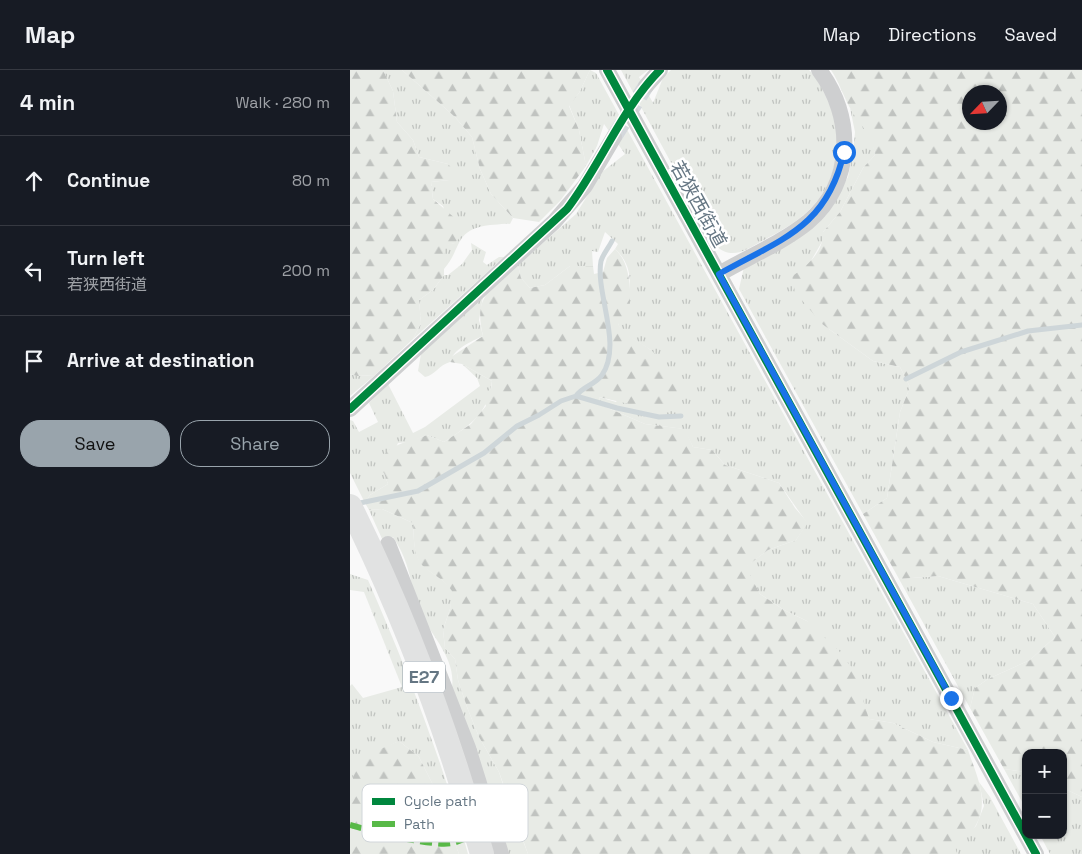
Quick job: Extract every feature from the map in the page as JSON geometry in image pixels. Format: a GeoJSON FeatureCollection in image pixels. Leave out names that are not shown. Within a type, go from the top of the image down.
{"type":"FeatureCollection","features":[{"type":"Feature","properties":{"kind":"highway","name":"E27"},"geometry":{"type":"LineString","coordinates":[[350,506],[389,593],[431,696],[459,784]]}},
{"type":"Feature","properties":{"kind":"highway","name":"E27"},"geometry":{"type":"LineString","coordinates":[[478,842],[482,854]]}},
{"type":"Feature","properties":{"kind":"street","name":"若狭西街道"},"geometry":{"type":"LineString","coordinates":[[607,70],[1036,854]]}},
{"type":"Feature","properties":{"kind":"street"},"geometry":{"type":"LineString","coordinates":[[646,86],[660,70]]}},
{"type":"Feature","properties":{"kind":"street"},"geometry":{"type":"LineString","coordinates":[[719,274],[795,232],[809,221],[821,208],[839,175],[844,152],[845,131],[843,117],[832,88],[819,70]]}},
{"type":"Feature","properties":{"kind":"street"},"geometry":{"type":"LineString","coordinates":[[350,409],[561,216],[585,186],[614,137]]}},
{"type":"Feature","properties":{"kind":"street"},"geometry":{"type":"LineString","coordinates":[[388,544],[468,748],[479,784]]}},
{"type":"Feature","properties":{"kind":"street"},"geometry":{"type":"LineString","coordinates":[[497,842],[501,854]]}},
{"type":"Feature","properties":{"kind":"green space"},"geometry":{"type":"Polygon","coordinates":[[[350,70],[383,70],[393,91],[397,122],[413,140],[419,157],[448,164],[456,173],[449,180],[431,182],[433,199],[457,220],[462,235],[455,243],[444,246],[444,275],[433,290],[419,300],[421,323],[413,339],[375,375],[357,376],[350,374],[350,70]]]}},
{"type":"Feature","properties":{"kind":"green space"},"geometry":{"type":"Polygon","coordinates":[[[383,70],[402,70],[455,117],[472,137],[480,169],[491,194],[513,218],[510,224],[478,227],[464,235],[444,269],[444,245],[455,243],[443,206],[433,199],[431,182],[449,180],[448,164],[419,157],[413,140],[397,122],[393,91],[383,70]]]}},
{"type":"Feature","properties":{"kind":"green space"},"geometry":{"type":"Polygon","coordinates":[[[402,70],[590,70],[579,93],[569,106],[579,130],[586,166],[560,201],[539,222],[513,218],[491,194],[480,169],[472,137],[455,117],[402,70]]]}},
{"type":"Feature","properties":{"kind":"green space"},"geometry":{"type":"Polygon","coordinates":[[[590,70],[596,73],[968,750],[933,742],[893,723],[869,719],[807,621],[784,610],[760,594],[745,567],[768,550],[796,540],[807,523],[779,483],[725,465],[712,450],[693,447],[684,429],[645,424],[601,405],[599,397],[616,402],[651,350],[623,333],[618,324],[626,304],[630,285],[627,266],[615,249],[618,244],[605,232],[598,252],[592,251],[593,266],[570,266],[545,285],[530,288],[521,278],[518,265],[576,214],[602,172],[625,154],[604,124],[597,146],[586,166],[579,130],[569,105],[579,93],[590,70]]]}},
{"type":"Feature","properties":{"kind":"green space"},"geometry":{"type":"Polygon","coordinates":[[[621,70],[648,70],[639,77],[653,103],[663,78],[671,70],[809,70],[823,91],[833,112],[836,126],[836,155],[828,184],[811,208],[783,230],[740,252],[728,253],[722,250],[716,246],[621,70]]]}},
{"type":"Feature","properties":{"kind":"green space"},"geometry":{"type":"Polygon","coordinates":[[[831,70],[1082,70],[1082,797],[1067,790],[1067,749],[1022,749],[1022,771],[1004,769],[970,708],[975,688],[988,679],[1030,660],[1055,637],[1033,604],[938,576],[899,579],[863,514],[887,498],[900,412],[910,387],[900,367],[873,361],[822,324],[795,292],[792,276],[814,258],[821,246],[823,232],[840,212],[863,168],[875,155],[871,140],[850,108],[831,70]]]}},
{"type":"Feature","properties":{"kind":"green space"},"geometry":{"type":"Polygon","coordinates":[[[850,108],[872,138],[875,155],[863,168],[840,212],[823,232],[823,240],[808,266],[822,324],[873,361],[900,367],[910,387],[900,412],[887,498],[863,514],[739,289],[744,267],[836,199],[848,177],[853,153],[855,132],[850,108]]]}},
{"type":"Feature","properties":{"kind":"green space"},"geometry":{"type":"Polygon","coordinates":[[[471,243],[486,252],[483,262],[487,265],[499,257],[504,257],[413,339],[421,323],[419,300],[433,290],[444,275],[448,275],[462,264],[472,250],[471,243]]]}},
{"type":"Feature","properties":{"kind":"green space"},"geometry":{"type":"Polygon","coordinates":[[[615,249],[621,256],[628,272],[630,290],[629,317],[618,324],[625,333],[652,351],[662,361],[674,378],[683,397],[680,406],[659,411],[599,397],[601,405],[645,424],[685,429],[693,447],[712,450],[725,465],[779,483],[795,508],[808,523],[796,540],[768,550],[746,567],[760,594],[784,610],[807,621],[839,651],[854,671],[869,719],[893,723],[933,742],[968,750],[978,778],[982,807],[974,828],[955,847],[957,854],[528,854],[524,842],[528,842],[528,784],[503,784],[499,772],[479,737],[467,707],[458,680],[455,659],[445,648],[443,630],[450,609],[452,591],[419,561],[414,545],[413,523],[382,509],[369,510],[365,503],[370,495],[388,484],[384,473],[378,467],[381,459],[392,448],[427,435],[444,442],[471,424],[486,406],[481,395],[491,389],[492,381],[462,364],[450,362],[451,357],[483,336],[480,311],[487,294],[492,288],[518,265],[521,278],[530,288],[545,285],[570,266],[593,266],[594,274],[603,272],[607,258],[615,249]]]}},
{"type":"Feature","properties":{"kind":"green space"},"geometry":{"type":"Polygon","coordinates":[[[483,297],[479,320],[483,336],[464,346],[455,353],[450,362],[425,377],[418,371],[421,354],[483,297]]]}},
{"type":"Feature","properties":{"kind":"green space"},"geometry":{"type":"Polygon","coordinates":[[[462,364],[492,381],[490,393],[482,411],[470,424],[444,442],[427,435],[410,442],[398,443],[384,473],[388,484],[370,495],[365,503],[350,473],[350,420],[353,421],[359,432],[378,422],[369,403],[388,384],[413,433],[425,427],[480,386],[477,378],[462,364]]]}},
{"type":"Feature","properties":{"kind":"green space"},"geometry":{"type":"Polygon","coordinates":[[[350,374],[357,376],[375,375],[350,396],[350,374]]]}},
{"type":"Feature","properties":{"kind":"green space"},"geometry":{"type":"Polygon","coordinates":[[[382,509],[413,523],[417,556],[426,568],[445,582],[453,591],[450,609],[443,630],[445,648],[455,659],[458,680],[467,707],[479,737],[499,772],[503,784],[482,784],[451,693],[452,681],[448,659],[419,609],[399,547],[393,537],[383,541],[369,510],[382,509]]]}},
{"type":"Feature","properties":{"kind":"green space"},"geometry":{"type":"Polygon","coordinates":[[[350,574],[368,580],[410,681],[447,784],[432,784],[419,757],[399,741],[381,750],[350,805],[350,686],[352,684],[363,698],[402,687],[364,592],[350,590],[350,574]]]}},
{"type":"Feature","properties":{"kind":"green space"},"geometry":{"type":"Polygon","coordinates":[[[938,576],[1033,604],[1055,637],[1030,660],[988,679],[975,688],[970,708],[899,579],[938,576]]]}},
{"type":"Feature","properties":{"kind":"green space"},"geometry":{"type":"Polygon","coordinates":[[[399,741],[419,757],[432,784],[362,784],[362,842],[455,842],[459,854],[350,854],[350,805],[357,790],[351,770],[362,757],[399,741]]]}},
{"type":"Feature","properties":{"kind":"green space"},"geometry":{"type":"Polygon","coordinates":[[[1004,769],[1022,771],[1022,802],[1004,769]]]}},
{"type":"Feature","properties":{"kind":"green space"},"geometry":{"type":"Polygon","coordinates":[[[979,782],[990,797],[1021,854],[957,854],[954,847],[976,826],[984,806],[979,782]]]}},
{"type":"Feature","properties":{"kind":"green space"},"geometry":{"type":"Polygon","coordinates":[[[1067,790],[1082,797],[1082,854],[1050,854],[1042,839],[1067,839],[1067,790]]]}},
{"type":"Feature","properties":{"kind":"green space"},"geometry":{"type":"Polygon","coordinates":[[[455,842],[465,842],[468,854],[459,854],[455,842]]]}},
{"type":"Feature","properties":{"kind":"green space"},"geometry":{"type":"Polygon","coordinates":[[[501,842],[523,842],[528,854],[505,854],[501,842]]]}},
{"type":"Feature","properties":{"kind":"waterway"},"geometry":{"type":"LineString","coordinates":[[576,396],[602,375],[608,363],[610,349],[609,334],[600,274],[602,258],[612,241]]}},
{"type":"Feature","properties":{"kind":"waterway"},"geometry":{"type":"LineString","coordinates":[[906,379],[961,352],[1028,331],[1082,325]]}},
{"type":"Feature","properties":{"kind":"waterway"},"geometry":{"type":"LineString","coordinates":[[355,504],[418,491],[484,453],[517,426],[561,401],[576,396],[617,408],[659,417],[681,416]]}},
{"type":"Feature","properties":{"kind":"tunnel"},"geometry":{"type":"LineString","coordinates":[[614,137],[646,86]]}},
{"type":"Feature","properties":{"kind":"marked path"},"geometry":{"type":"LineString","coordinates":[[350,825],[362,828]]}},
{"type":"Feature","properties":{"kind":"marked path"},"geometry":{"type":"LineString","coordinates":[[424,842],[443,844],[456,842]]}},
{"type":"Feature","properties":{"kind":"cycle path"},"geometry":{"type":"LineString","coordinates":[[607,70],[1036,854]]}},
{"type":"Feature","properties":{"kind":"cycle path"},"geometry":{"type":"LineString","coordinates":[[350,409],[567,209],[634,102],[660,70]]}},
{"type":"Feature","properties":{"kind":"route"},"geometry":{"type":"LineString","coordinates":[[844,152],[839,175],[830,194],[809,221],[795,232],[719,274],[951,698]]}}]}
